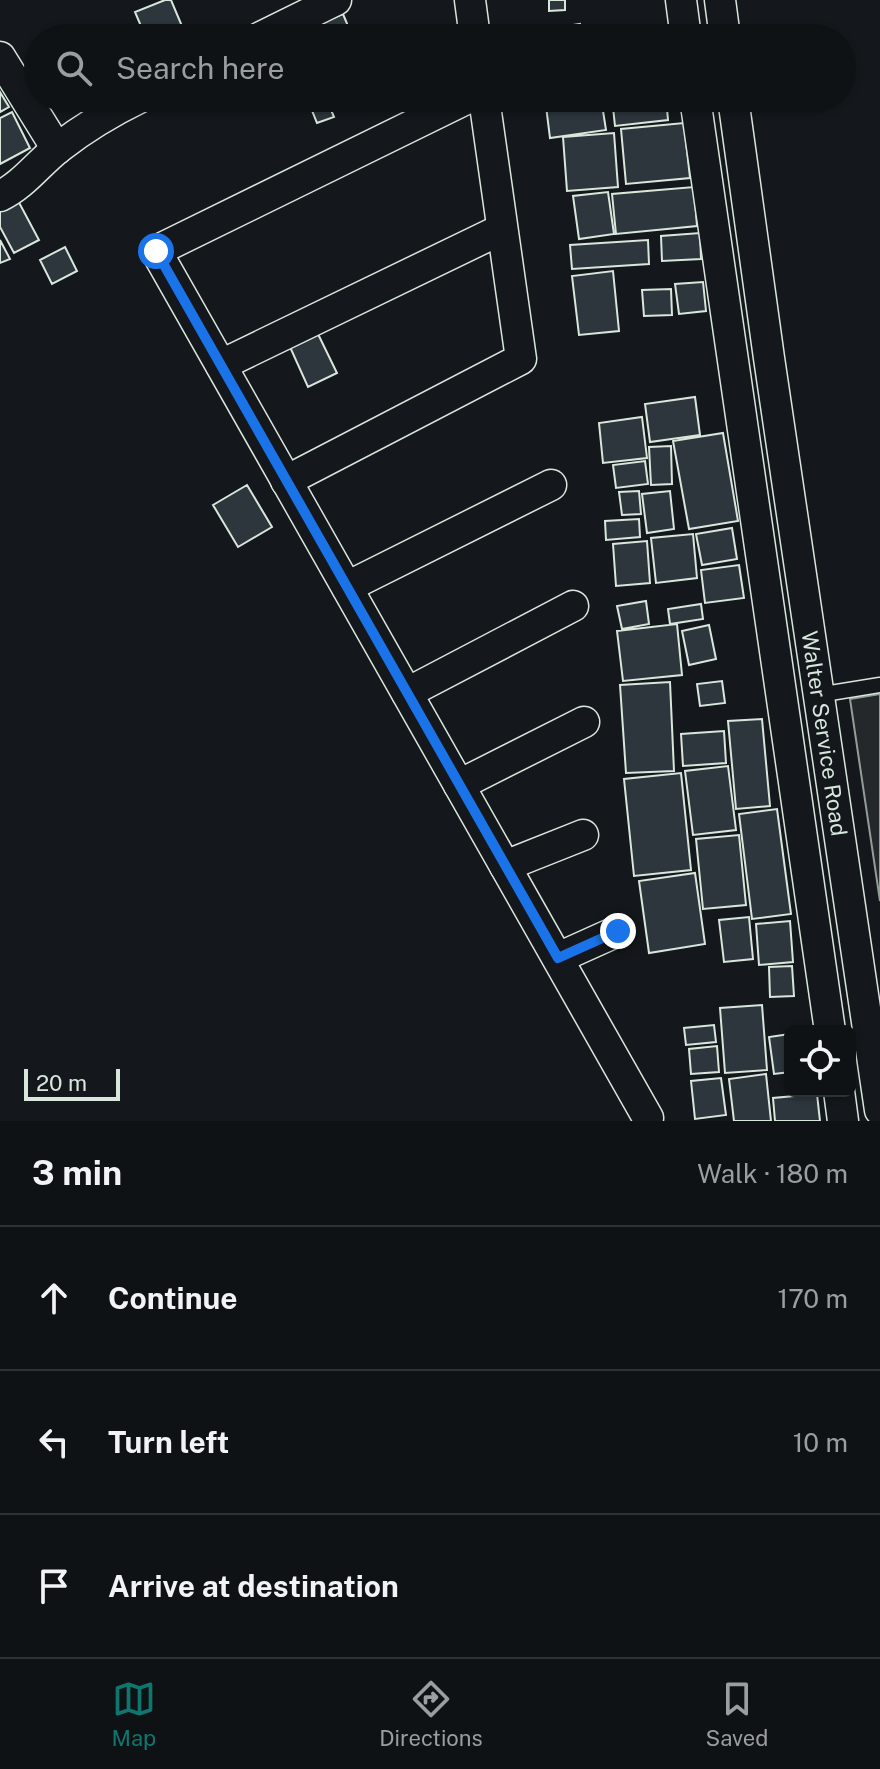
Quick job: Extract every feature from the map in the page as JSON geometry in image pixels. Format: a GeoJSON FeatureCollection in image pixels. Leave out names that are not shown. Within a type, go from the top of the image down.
{"type":"FeatureCollection","features":[{"type":"Feature","properties":{"kind":"street"},"geometry":{"type":"LineString","coordinates":[[287,24],[336,0]]}},
{"type":"Feature","properties":{"kind":"street"},"geometry":{"type":"LineString","coordinates":[[470,0],[473,24]]}},
{"type":"Feature","properties":{"kind":"street"},"geometry":{"type":"LineString","coordinates":[[681,0],[684,24]]}},
{"type":"Feature","properties":{"kind":"street"},"geometry":{"type":"LineString","coordinates":[[720,0],[723,24]]}},
{"type":"Feature","properties":{"kind":"street"},"geometry":{"type":"LineString","coordinates":[[0,57],[24,96]]}},
{"type":"Feature","properties":{"kind":"street"},"geometry":{"type":"LineString","coordinates":[[34,112],[57,149]]}},
{"type":"Feature","properties":{"kind":"street"},"geometry":{"type":"LineString","coordinates":[[0,196],[11,191],[57,149],[111,112]]}},
{"type":"Feature","properties":{"kind":"street"},"geometry":{"type":"LineString","coordinates":[[439,112],[156,251],[648,1118]]}},
{"type":"Feature","properties":{"kind":"street"},"geometry":{"type":"LineString","coordinates":[[286,481],[521,359],[486,112]]}},
{"type":"Feature","properties":{"kind":"street"},"geometry":{"type":"LineString","coordinates":[[697,112],[829,1025]]}},
{"type":"Feature","properties":{"kind":"street","name":"Walter Service Road"},"geometry":{"type":"LineString","coordinates":[[735,112],[880,1110]]}},
{"type":"Feature","properties":{"kind":"street"},"geometry":{"type":"LineString","coordinates":[[221,365],[502,229]]}},
{"type":"Feature","properties":{"kind":"street"},"geometry":{"type":"LineString","coordinates":[[347,587],[551,485]]}},
{"type":"Feature","properties":{"kind":"street"},"geometry":{"type":"LineString","coordinates":[[407,693],[573,606]]}},
{"type":"Feature","properties":{"kind":"street"},"geometry":{"type":"LineString","coordinates":[[459,785],[584,722]]}},
{"type":"Feature","properties":{"kind":"street"},"geometry":{"type":"LineString","coordinates":[[505,866],[583,835]]}},
{"type":"Feature","properties":{"kind":"street"},"geometry":{"type":"LineString","coordinates":[[558,958],[618,931]]}},
{"type":"Feature","properties":{"kind":"street"},"geometry":{"type":"LineString","coordinates":[[840,1097],[843,1121]]}},
{"type":"Feature","properties":{"kind":"lane"},"geometry":{"type":"LineString","coordinates":[[818,695],[880,685]]}},
{"type":"Feature","properties":{"kind":"shaded area"},"geometry":{"type":"Polygon","coordinates":[[[880,694],[880,901],[850,699],[880,694]]]}},
{"type":"Feature","properties":{"kind":"building"},"geometry":{"type":"Polygon","coordinates":[[[171,0],[181,24],[140,24],[135,12],[171,0]]]}},
{"type":"Feature","properties":{"kind":"building"},"geometry":{"type":"Polygon","coordinates":[[[549,0],[565,0],[565,10],[549,11],[549,0]]]}},
{"type":"Feature","properties":{"kind":"building"},"geometry":{"type":"Polygon","coordinates":[[[343,14],[347,24],[317,24],[343,14]]]}},
{"type":"Feature","properties":{"kind":"building"},"geometry":{"type":"Polygon","coordinates":[[[0,92],[9,107],[0,112],[0,92]]]}},
{"type":"Feature","properties":{"kind":"building"},"geometry":{"type":"Polygon","coordinates":[[[12,112],[30,148],[0,164],[0,118],[12,112]]]}},
{"type":"Feature","properties":{"kind":"building"},"geometry":{"type":"Polygon","coordinates":[[[313,112],[332,112],[334,117],[317,123],[313,112]]]}},
{"type":"Feature","properties":{"kind":"building"},"geometry":{"type":"Polygon","coordinates":[[[547,112],[603,112],[606,130],[550,138],[547,112]]]}},
{"type":"Feature","properties":{"kind":"building"},"geometry":{"type":"Polygon","coordinates":[[[614,112],[667,112],[668,120],[615,126],[614,112]]]}},
{"type":"Feature","properties":{"kind":"building"},"geometry":{"type":"Polygon","coordinates":[[[684,123],[690,178],[626,184],[621,129],[684,123]]]}},
{"type":"Feature","properties":{"kind":"building"},"geometry":{"type":"Polygon","coordinates":[[[614,133],[618,187],[567,191],[563,137],[614,133]]]}},
{"type":"Feature","properties":{"kind":"building"},"geometry":{"type":"Polygon","coordinates":[[[694,187],[697,226],[616,234],[612,194],[694,187]]]}},
{"type":"Feature","properties":{"kind":"building"},"geometry":{"type":"Polygon","coordinates":[[[608,192],[614,234],[579,239],[573,196],[608,192]]]}},
{"type":"Feature","properties":{"kind":"building"},"geometry":{"type":"Polygon","coordinates":[[[15,195],[39,240],[14,253],[0,227],[0,203],[15,195]]]}},
{"type":"Feature","properties":{"kind":"building"},"geometry":{"type":"Polygon","coordinates":[[[700,233],[701,259],[662,261],[661,236],[700,233]]]}},
{"type":"Feature","properties":{"kind":"building"},"geometry":{"type":"Polygon","coordinates":[[[0,240],[10,259],[0,263],[0,240]]]}},
{"type":"Feature","properties":{"kind":"building"},"geometry":{"type":"Polygon","coordinates":[[[648,240],[649,264],[572,269],[570,245],[648,240]]]}},
{"type":"Feature","properties":{"kind":"building"},"geometry":{"type":"Polygon","coordinates":[[[65,247],[77,271],[52,284],[40,260],[65,247]]]}},
{"type":"Feature","properties":{"kind":"building"},"geometry":{"type":"Polygon","coordinates":[[[613,271],[619,331],[579,335],[572,276],[613,271]]]}},
{"type":"Feature","properties":{"kind":"building"},"geometry":{"type":"Polygon","coordinates":[[[703,282],[706,311],[679,314],[675,284],[703,282]]]}},
{"type":"Feature","properties":{"kind":"building"},"geometry":{"type":"Polygon","coordinates":[[[671,289],[672,315],[644,316],[642,290],[671,289]]]}},
{"type":"Feature","properties":{"kind":"building"},"geometry":{"type":"Polygon","coordinates":[[[318,334],[337,373],[308,387],[290,347],[318,334]]]}},
{"type":"Feature","properties":{"kind":"building"},"geometry":{"type":"Polygon","coordinates":[[[695,397],[700,435],[650,442],[645,404],[695,397]]]}},
{"type":"Feature","properties":{"kind":"building"},"geometry":{"type":"Polygon","coordinates":[[[642,417],[647,458],[603,463],[599,423],[642,417]]]}},
{"type":"Feature","properties":{"kind":"building"},"geometry":{"type":"Polygon","coordinates":[[[723,433],[738,521],[689,529],[673,441],[723,433]]]}},
{"type":"Feature","properties":{"kind":"building"},"geometry":{"type":"Polygon","coordinates":[[[671,446],[672,484],[651,485],[649,447],[671,446]]]}},
{"type":"Feature","properties":{"kind":"building"},"geometry":{"type":"Polygon","coordinates":[[[645,461],[648,484],[616,488],[613,465],[645,461]]]}},
{"type":"Feature","properties":{"kind":"building"},"geometry":{"type":"Polygon","coordinates":[[[247,485],[272,527],[238,547],[213,505],[247,485]]]}},
{"type":"Feature","properties":{"kind":"building"},"geometry":{"type":"Polygon","coordinates":[[[639,491],[641,514],[622,515],[619,492],[639,491]]]}},
{"type":"Feature","properties":{"kind":"building"},"geometry":{"type":"Polygon","coordinates":[[[670,491],[674,529],[647,533],[642,494],[670,491]]]}},
{"type":"Feature","properties":{"kind":"building"},"geometry":{"type":"Polygon","coordinates":[[[639,519],[640,537],[606,540],[605,521],[639,519]]]}},
{"type":"Feature","properties":{"kind":"building"},"geometry":{"type":"Polygon","coordinates":[[[732,528],[737,559],[702,565],[696,534],[732,528]]]}},
{"type":"Feature","properties":{"kind":"building"},"geometry":{"type":"Polygon","coordinates":[[[693,534],[697,578],[656,583],[651,538],[693,534]]]}},
{"type":"Feature","properties":{"kind":"building"},"geometry":{"type":"Polygon","coordinates":[[[647,541],[650,583],[616,586],[613,544],[647,541]]]}},
{"type":"Feature","properties":{"kind":"building"},"geometry":{"type":"Polygon","coordinates":[[[739,565],[744,598],[705,603],[701,570],[739,565]]]}},
{"type":"Feature","properties":{"kind":"building"},"geometry":{"type":"Polygon","coordinates":[[[646,601],[649,624],[622,629],[617,606],[646,601]]]}},
{"type":"Feature","properties":{"kind":"building"},"geometry":{"type":"Polygon","coordinates":[[[701,604],[703,619],[670,624],[668,609],[701,604]]]}},
{"type":"Feature","properties":{"kind":"building"},"geometry":{"type":"Polygon","coordinates":[[[677,624],[682,675],[623,681],[617,631],[677,624]]]}},
{"type":"Feature","properties":{"kind":"building"},"geometry":{"type":"Polygon","coordinates":[[[709,625],[716,659],[689,665],[682,631],[709,625]]]}},
{"type":"Feature","properties":{"kind":"building"},"geometry":{"type":"Polygon","coordinates":[[[722,681],[725,703],[700,706],[697,684],[722,681]]]}},
{"type":"Feature","properties":{"kind":"building"},"geometry":{"type":"Polygon","coordinates":[[[670,682],[674,771],[626,773],[620,685],[670,682]]]}},
{"type":"Feature","properties":{"kind":"building"},"geometry":{"type":"Polygon","coordinates":[[[762,719],[770,806],[736,809],[728,721],[762,719]]]}},
{"type":"Feature","properties":{"kind":"building"},"geometry":{"type":"Polygon","coordinates":[[[724,731],[726,763],[683,766],[681,734],[724,731]]]}},
{"type":"Feature","properties":{"kind":"building"},"geometry":{"type":"Polygon","coordinates":[[[728,766],[736,830],[693,835],[685,771],[728,766]]]}},
{"type":"Feature","properties":{"kind":"building"},"geometry":{"type":"Polygon","coordinates":[[[681,773],[691,870],[634,876],[624,779],[681,773]]]}},
{"type":"Feature","properties":{"kind":"building"},"geometry":{"type":"Polygon","coordinates":[[[777,809],[791,914],[752,919],[739,814],[777,809]]]}},
{"type":"Feature","properties":{"kind":"building"},"geometry":{"type":"Polygon","coordinates":[[[739,835],[746,905],[703,909],[696,839],[739,835]]]}},
{"type":"Feature","properties":{"kind":"building"},"geometry":{"type":"Polygon","coordinates":[[[695,873],[705,944],[649,953],[639,881],[695,873]]]}},
{"type":"Feature","properties":{"kind":"building"},"geometry":{"type":"Polygon","coordinates":[[[749,917],[753,959],[724,962],[719,920],[749,917]]]}},
{"type":"Feature","properties":{"kind":"building"},"geometry":{"type":"Polygon","coordinates":[[[790,921],[793,962],[759,965],[756,924],[790,921]]]}},
{"type":"Feature","properties":{"kind":"building"},"geometry":{"type":"Polygon","coordinates":[[[792,966],[794,996],[770,997],[769,967],[792,966]]]}},
{"type":"Feature","properties":{"kind":"building"},"geometry":{"type":"Polygon","coordinates":[[[762,1005],[767,1070],[725,1073],[720,1008],[762,1005]]]}},
{"type":"Feature","properties":{"kind":"building"},"geometry":{"type":"Polygon","coordinates":[[[714,1025],[716,1042],[686,1045],[684,1028],[714,1025]]]}},
{"type":"Feature","properties":{"kind":"building"},"geometry":{"type":"Polygon","coordinates":[[[784,1035],[784,1073],[774,1074],[769,1037],[784,1035]]]}},
{"type":"Feature","properties":{"kind":"building"},"geometry":{"type":"Polygon","coordinates":[[[717,1046],[719,1072],[691,1074],[689,1049],[717,1046]]]}},
{"type":"Feature","properties":{"kind":"building"},"geometry":{"type":"Polygon","coordinates":[[[766,1074],[771,1121],[734,1121],[729,1079],[766,1074]]]}},
{"type":"Feature","properties":{"kind":"building"},"geometry":{"type":"Polygon","coordinates":[[[721,1078],[726,1115],[695,1119],[691,1081],[721,1078]]]}},
{"type":"Feature","properties":{"kind":"building"},"geometry":{"type":"Polygon","coordinates":[[[817,1097],[820,1121],[775,1121],[773,1098],[817,1097]]]}},
{"type":"Feature","properties":{"kind":"route"},"geometry":{"type":"LineString","coordinates":[[156,251],[558,958],[618,931]]}}]}
